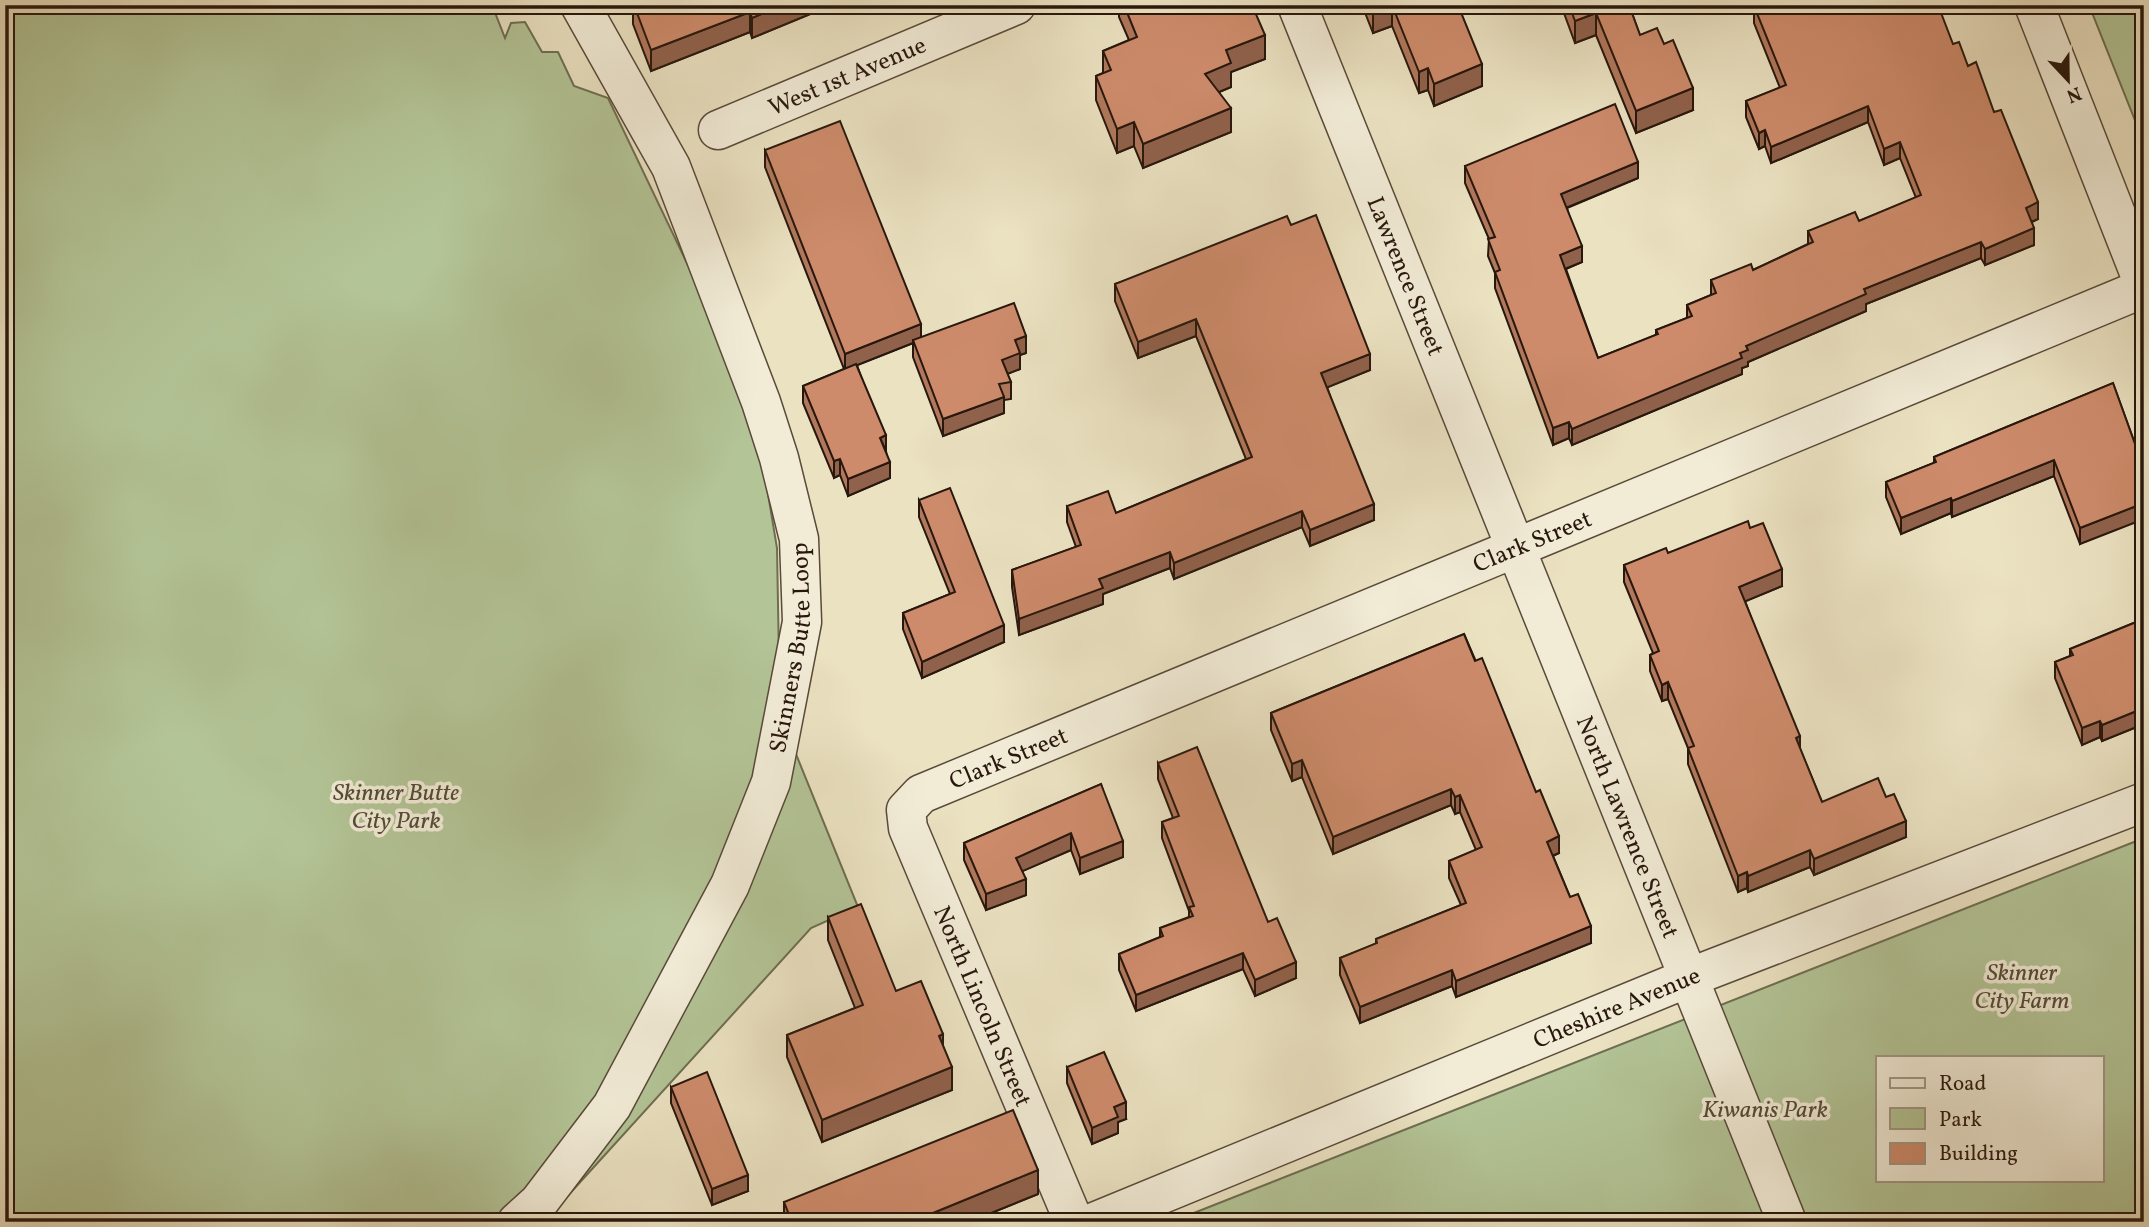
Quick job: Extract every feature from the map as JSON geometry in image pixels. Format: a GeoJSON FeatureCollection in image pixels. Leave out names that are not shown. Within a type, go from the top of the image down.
{"type":"FeatureCollection","features":[{"type":"Feature","properties":{"kind":"street","name":"Skinners Butte Loop"},"geometry":{"type":"LineString","coordinates":[[517,1222],[539,1202],[612,1106],[730,885],[771,782],[802,622],[799,540],[779,458],[761,402],[671,167],[580,5]]}},
{"type":"Feature","properties":{"kind":"street","name":"West 1st Avenue"},"geometry":{"type":"LineString","coordinates":[[718,130],[1016,5]]}},
{"type":"Feature","properties":{"kind":"street","name":"Lawrence Street"},"geometry":{"type":"LineString","coordinates":[[1297,5],[1514,549]]}},
{"type":"Feature","properties":{"kind":"street"},"geometry":{"type":"LineString","coordinates":[[2034,5],[2144,286]]}},
{"type":"Feature","properties":{"kind":"street","name":"Clark Street"},"geometry":{"type":"LineString","coordinates":[[921,794],[2144,286]]}},
{"type":"Feature","properties":{"kind":"street","name":"North Lawrence Street"},"geometry":{"type":"LineString","coordinates":[[1514,549],[1787,1222]]}},
{"type":"Feature","properties":{"kind":"street","name":"North Lincoln Street"},"geometry":{"type":"LineString","coordinates":[[921,794],[906,810],[908,828],[1074,1222]]}},
{"type":"Feature","properties":{"kind":"street","name":"Cheshire Avenue"},"geometry":{"type":"LineString","coordinates":[[1094,1222],[1688,978],[2144,802]]}},
{"type":"Feature","properties":{"kind":"green space","name":"Skinner Butte City Park"},"geometry":{"type":"Polygon","coordinates":[[[5,5],[492,5],[505,38],[511,23],[525,22],[542,52],[558,52],[574,86],[608,98],[706,303],[761,452],[777,548],[779,660],[770,690],[858,907],[811,928],[544,1222],[5,1222],[5,5]]]}},
{"type":"Feature","properties":{"kind":"green space"},"geometry":{"type":"Polygon","coordinates":[[[2089,5],[2144,5],[2144,143],[2089,5]]]}},
{"type":"Feature","properties":{"kind":"green space","name":"Kiwanis Park"},"geometry":{"type":"Polygon","coordinates":[[[2144,838],[2144,1222],[1171,1222],[2144,838]]]}},
{"type":"Feature","properties":{"kind":"building"},"geometry":{"type":"Polygon","coordinates":[[[634,5],[783,5],[752,18],[750,12],[651,50],[634,5]]]}},
{"type":"Feature","properties":{"kind":"building"},"geometry":{"type":"Polygon","coordinates":[[[1124,5],[1252,5],[1265,35],[1226,50],[1231,63],[1205,74],[1231,108],[1143,144],[1134,122],[1117,129],[1096,76],[1111,70],[1103,51],[1137,37],[1124,5]]]}},
{"type":"Feature","properties":{"kind":"building"},"geometry":{"type":"Polygon","coordinates":[[[1370,5],[1389,5],[1373,12],[1370,5]]]}},
{"type":"Feature","properties":{"kind":"building"},"geometry":{"type":"Polygon","coordinates":[[[1392,5],[1458,5],[1482,64],[1434,84],[1428,68],[1419,72],[1392,5]]]}},
{"type":"Feature","properties":{"kind":"building"},"geometry":{"type":"Polygon","coordinates":[[[1569,5],[1629,5],[1640,35],[1657,28],[1664,44],[1673,40],[1693,88],[1636,111],[1596,13],[1575,21],[1569,5]]]}},
{"type":"Feature","properties":{"kind":"building"},"geometry":{"type":"Polygon","coordinates":[[[1938,5],[1953,44],[1959,42],[1968,66],[1976,62],[1994,112],[2001,110],[2038,202],[2026,208],[2034,228],[1985,249],[1981,242],[1864,289],[1866,294],[1746,346],[1748,350],[1740,353],[1742,358],[1572,429],[1569,422],[1553,428],[1495,272],[1500,270],[1488,239],[1495,237],[1465,166],[1615,104],[1638,162],[1561,194],[1582,246],[1560,255],[1598,358],[1658,334],[1656,330],[1692,316],[1687,305],[1716,293],[1711,280],[1751,264],[1753,270],[1813,242],[1808,231],[1855,212],[1859,221],[1921,195],[1900,142],[1884,149],[1868,106],[1771,147],[1765,130],[1759,133],[1746,101],[1786,85],[1754,6],[1938,5]]]}},
{"type":"Feature","properties":{"kind":"building"},"geometry":{"type":"Polygon","coordinates":[[[840,121],[921,324],[845,354],[765,150],[840,121]]]}},
{"type":"Feature","properties":{"kind":"building"},"geometry":{"type":"Polygon","coordinates":[[[1316,215],[1370,354],[1321,373],[1374,504],[1310,530],[1302,511],[1174,563],[1170,552],[1099,579],[1103,588],[1019,619],[1012,570],[1081,545],[1067,506],[1108,491],[1116,513],[1252,457],[1196,319],[1138,342],[1115,284],[1287,216],[1291,225],[1316,215]]]}},
{"type":"Feature","properties":{"kind":"building"},"geometry":{"type":"Polygon","coordinates":[[[1014,303],[1026,336],[1015,340],[1020,353],[1002,360],[1011,382],[999,384],[1004,397],[943,419],[913,340],[1014,303]]]}},
{"type":"Feature","properties":{"kind":"building"},"geometry":{"type":"Polygon","coordinates":[[[856,364],[886,435],[880,438],[890,462],[848,479],[840,459],[834,461],[803,386],[856,364]]]}},
{"type":"Feature","properties":{"kind":"building"},"geometry":{"type":"Polygon","coordinates":[[[2113,383],[2144,469],[2144,482],[2138,484],[2144,503],[2080,528],[2054,460],[1952,501],[1951,498],[1901,518],[1886,482],[1936,462],[1934,457],[2113,383]]]}},
{"type":"Feature","properties":{"kind":"building"},"geometry":{"type":"Polygon","coordinates":[[[950,488],[1004,625],[922,662],[903,613],[955,592],[919,500],[950,488]]]}},
{"type":"Feature","properties":{"kind":"building"},"geometry":{"type":"Polygon","coordinates":[[[1748,521],[1750,528],[1763,523],[1782,569],[1739,587],[1800,736],[1796,738],[1822,802],[1878,778],[1886,797],[1894,794],[1906,821],[1814,859],[1810,850],[1748,876],[1747,872],[1738,876],[1688,748],[1694,746],[1668,682],[1662,685],[1650,655],[1659,651],[1624,565],[1666,548],[1668,553],[1748,521]]]}},
{"type":"Feature","properties":{"kind":"building"},"geometry":{"type":"Polygon","coordinates":[[[2144,611],[2144,708],[2102,725],[2100,721],[2082,728],[2055,662],[2073,655],[2070,649],[2139,621],[2136,614],[2144,611]]]}},
{"type":"Feature","properties":{"kind":"building"},"geometry":{"type":"Polygon","coordinates":[[[1464,634],[1475,661],[1482,658],[1536,792],[1540,790],[1559,836],[1547,842],[1570,897],[1578,894],[1591,926],[1456,981],[1452,970],[1360,1007],[1340,958],[1377,943],[1376,939],[1466,903],[1449,861],[1482,847],[1460,795],[1455,797],[1451,789],[1333,837],[1302,760],[1292,764],[1271,713],[1464,634]]]}},
{"type":"Feature","properties":{"kind":"building"},"geometry":{"type":"Polygon","coordinates":[[[1197,747],[1268,922],[1277,918],[1296,962],[1255,980],[1243,953],[1136,995],[1119,954],[1163,936],[1160,928],[1193,916],[1189,907],[1194,906],[1162,822],[1179,816],[1158,763],[1197,747]]]}},
{"type":"Feature","properties":{"kind":"building"},"geometry":{"type":"Polygon","coordinates":[[[1101,784],[1123,841],[1080,858],[1071,833],[1016,858],[1026,879],[986,894],[964,843],[1101,784]]]}},
{"type":"Feature","properties":{"kind":"building"},"geometry":{"type":"Polygon","coordinates":[[[861,904],[896,991],[921,981],[943,1034],[939,1036],[952,1067],[822,1120],[787,1035],[863,1005],[828,917],[861,904]]]}},
{"type":"Feature","properties":{"kind":"building"},"geometry":{"type":"Polygon","coordinates":[[[1104,1052],[1126,1102],[1114,1107],[1118,1117],[1092,1128],[1067,1067],[1104,1052]]]}},
{"type":"Feature","properties":{"kind":"building"},"geometry":{"type":"Polygon","coordinates":[[[707,1072],[748,1175],[712,1189],[671,1087],[707,1072]]]}},
{"type":"Feature","properties":{"kind":"building"},"geometry":{"type":"Polygon","coordinates":[[[1013,1110],[1038,1170],[911,1222],[792,1222],[784,1202],[1013,1110]]]}},
{"type":"Feature","properties":{"kind":"park label","name":"Skinner City Farm"},"geometry":{"type":"Point","coordinates":[2022,986]}}]}
